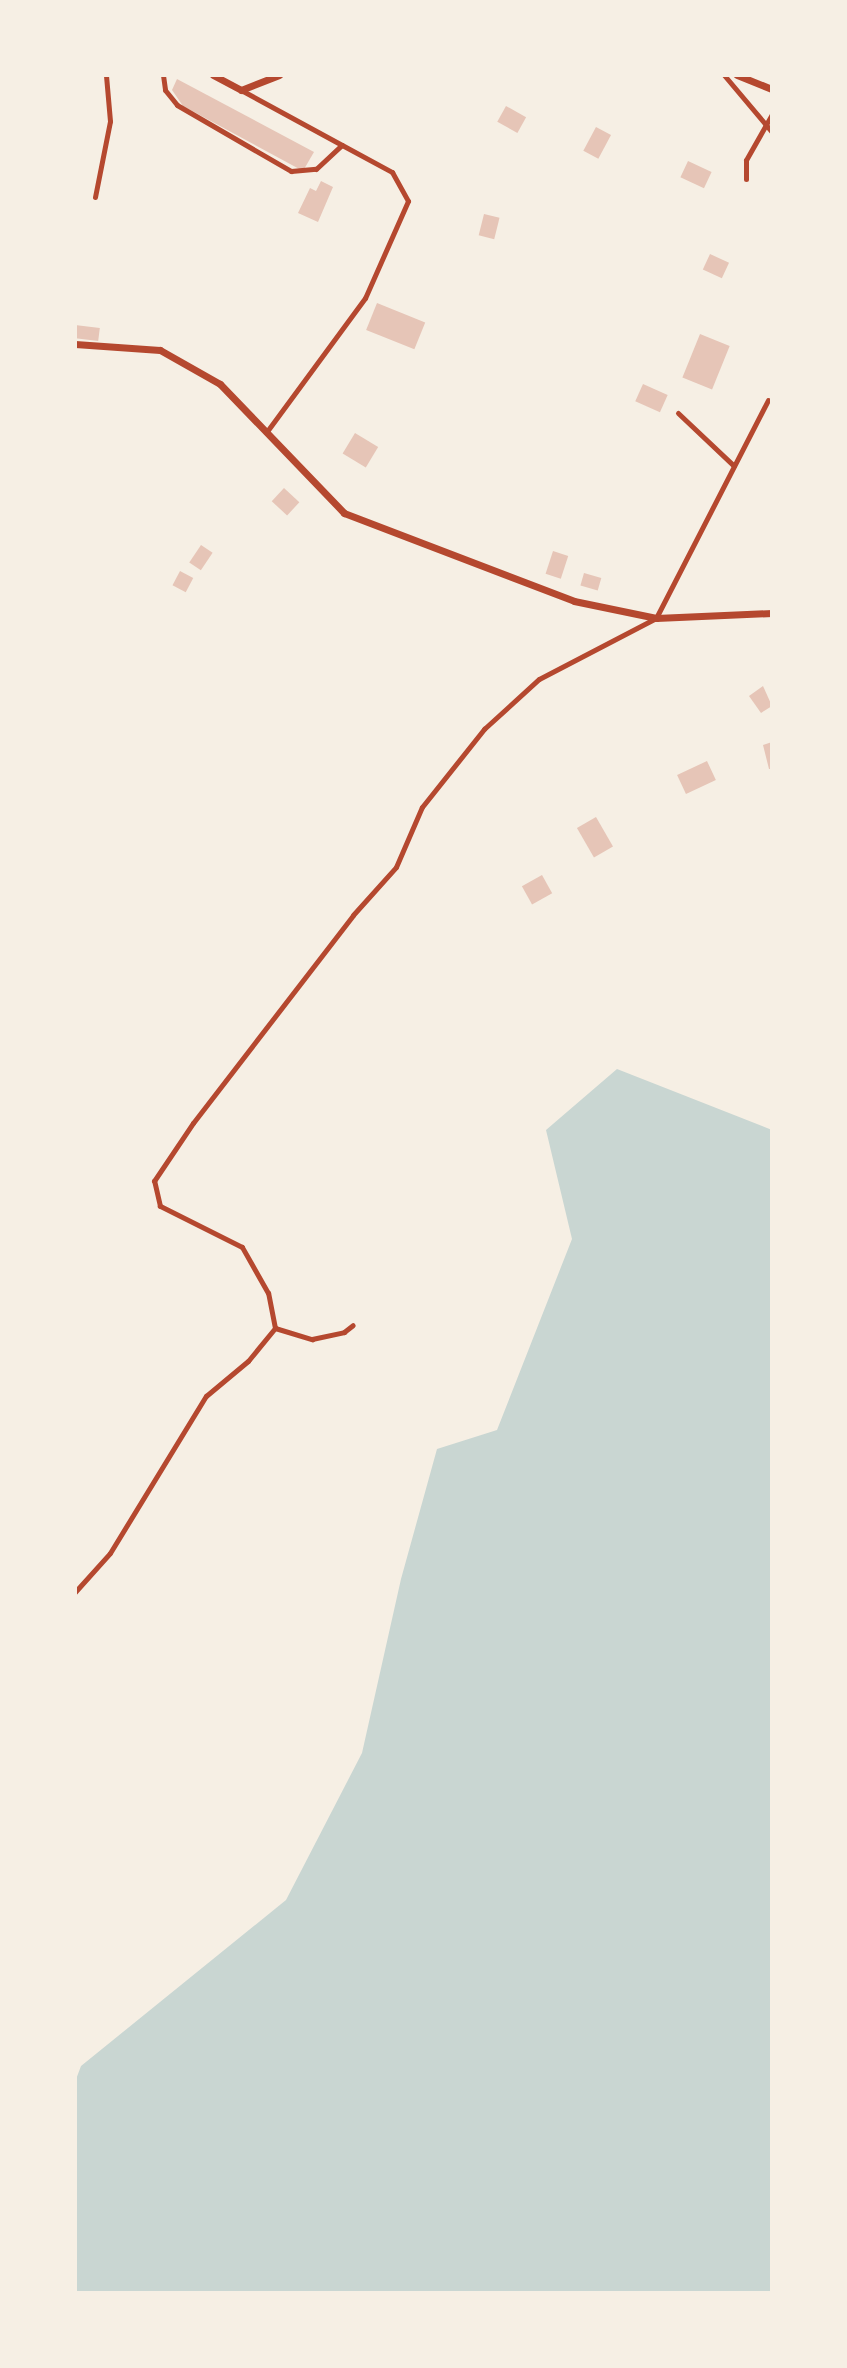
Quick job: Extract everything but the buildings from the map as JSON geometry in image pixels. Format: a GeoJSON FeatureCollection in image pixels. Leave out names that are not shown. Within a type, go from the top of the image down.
{"type":"FeatureCollection","features":[{"type":"Feature","properties":{"kind":"street"},"geometry":{"type":"LineString","coordinates":[[213,75],[241,90],[279,75]]}},
{"type":"Feature","properties":{"kind":"street"},"geometry":{"type":"LineString","coordinates":[[737,75],[772,89]]}},
{"type":"Feature","properties":{"kind":"street"},"geometry":{"type":"LineString","coordinates":[[75,344],[160,351],[220,384],[344,513],[574,601],[656,618],[772,613]]}},
{"type":"Feature","properties":{"kind":"lane"},"geometry":{"type":"LineString","coordinates":[[96,197],[110,121],[106,75]]}},
{"type":"Feature","properties":{"kind":"lane"},"geometry":{"type":"LineString","coordinates":[[163,75],[164,90],[177,105],[291,171],[316,169],[342,145]]}},
{"type":"Feature","properties":{"kind":"lane"},"geometry":{"type":"LineString","coordinates":[[724,75],[765,127],[772,132]]}},
{"type":"Feature","properties":{"kind":"lane"},"geometry":{"type":"LineString","coordinates":[[241,90],[392,172],[408,201],[365,299],[266,433]]}},
{"type":"Feature","properties":{"kind":"lane"},"geometry":{"type":"LineString","coordinates":[[746,178],[746,160],[772,114]]}},
{"type":"Feature","properties":{"kind":"lane"},"geometry":{"type":"LineString","coordinates":[[275,1328],[268,1293],[242,1247],[160,1206],[154,1181],[201,1112],[353,915],[396,867],[422,807],[484,729],[539,679],[656,618],[768,400]]}},
{"type":"Feature","properties":{"kind":"lane"},"geometry":{"type":"LineString","coordinates":[[678,413],[734,466]]}},
{"type":"Feature","properties":{"kind":"lane"},"geometry":{"type":"LineString","coordinates":[[275,1328],[312,1339],[344,1332],[353,1325]]}},
{"type":"Feature","properties":{"kind":"lane"},"geometry":{"type":"LineString","coordinates":[[75,1592],[110,1553],[206,1396],[248,1361],[275,1328]]}},
{"type":"Feature","properties":{"kind":"shaded area"},"geometry":{"type":"Polygon","coordinates":[[[617,1069],[772,1130],[772,2293],[75,2293],[75,2082],[81,2066],[286,1900],[362,1753],[401,1579],[437,1449],[497,1430],[572,1239],[546,1130],[617,1069]]]}}]}
